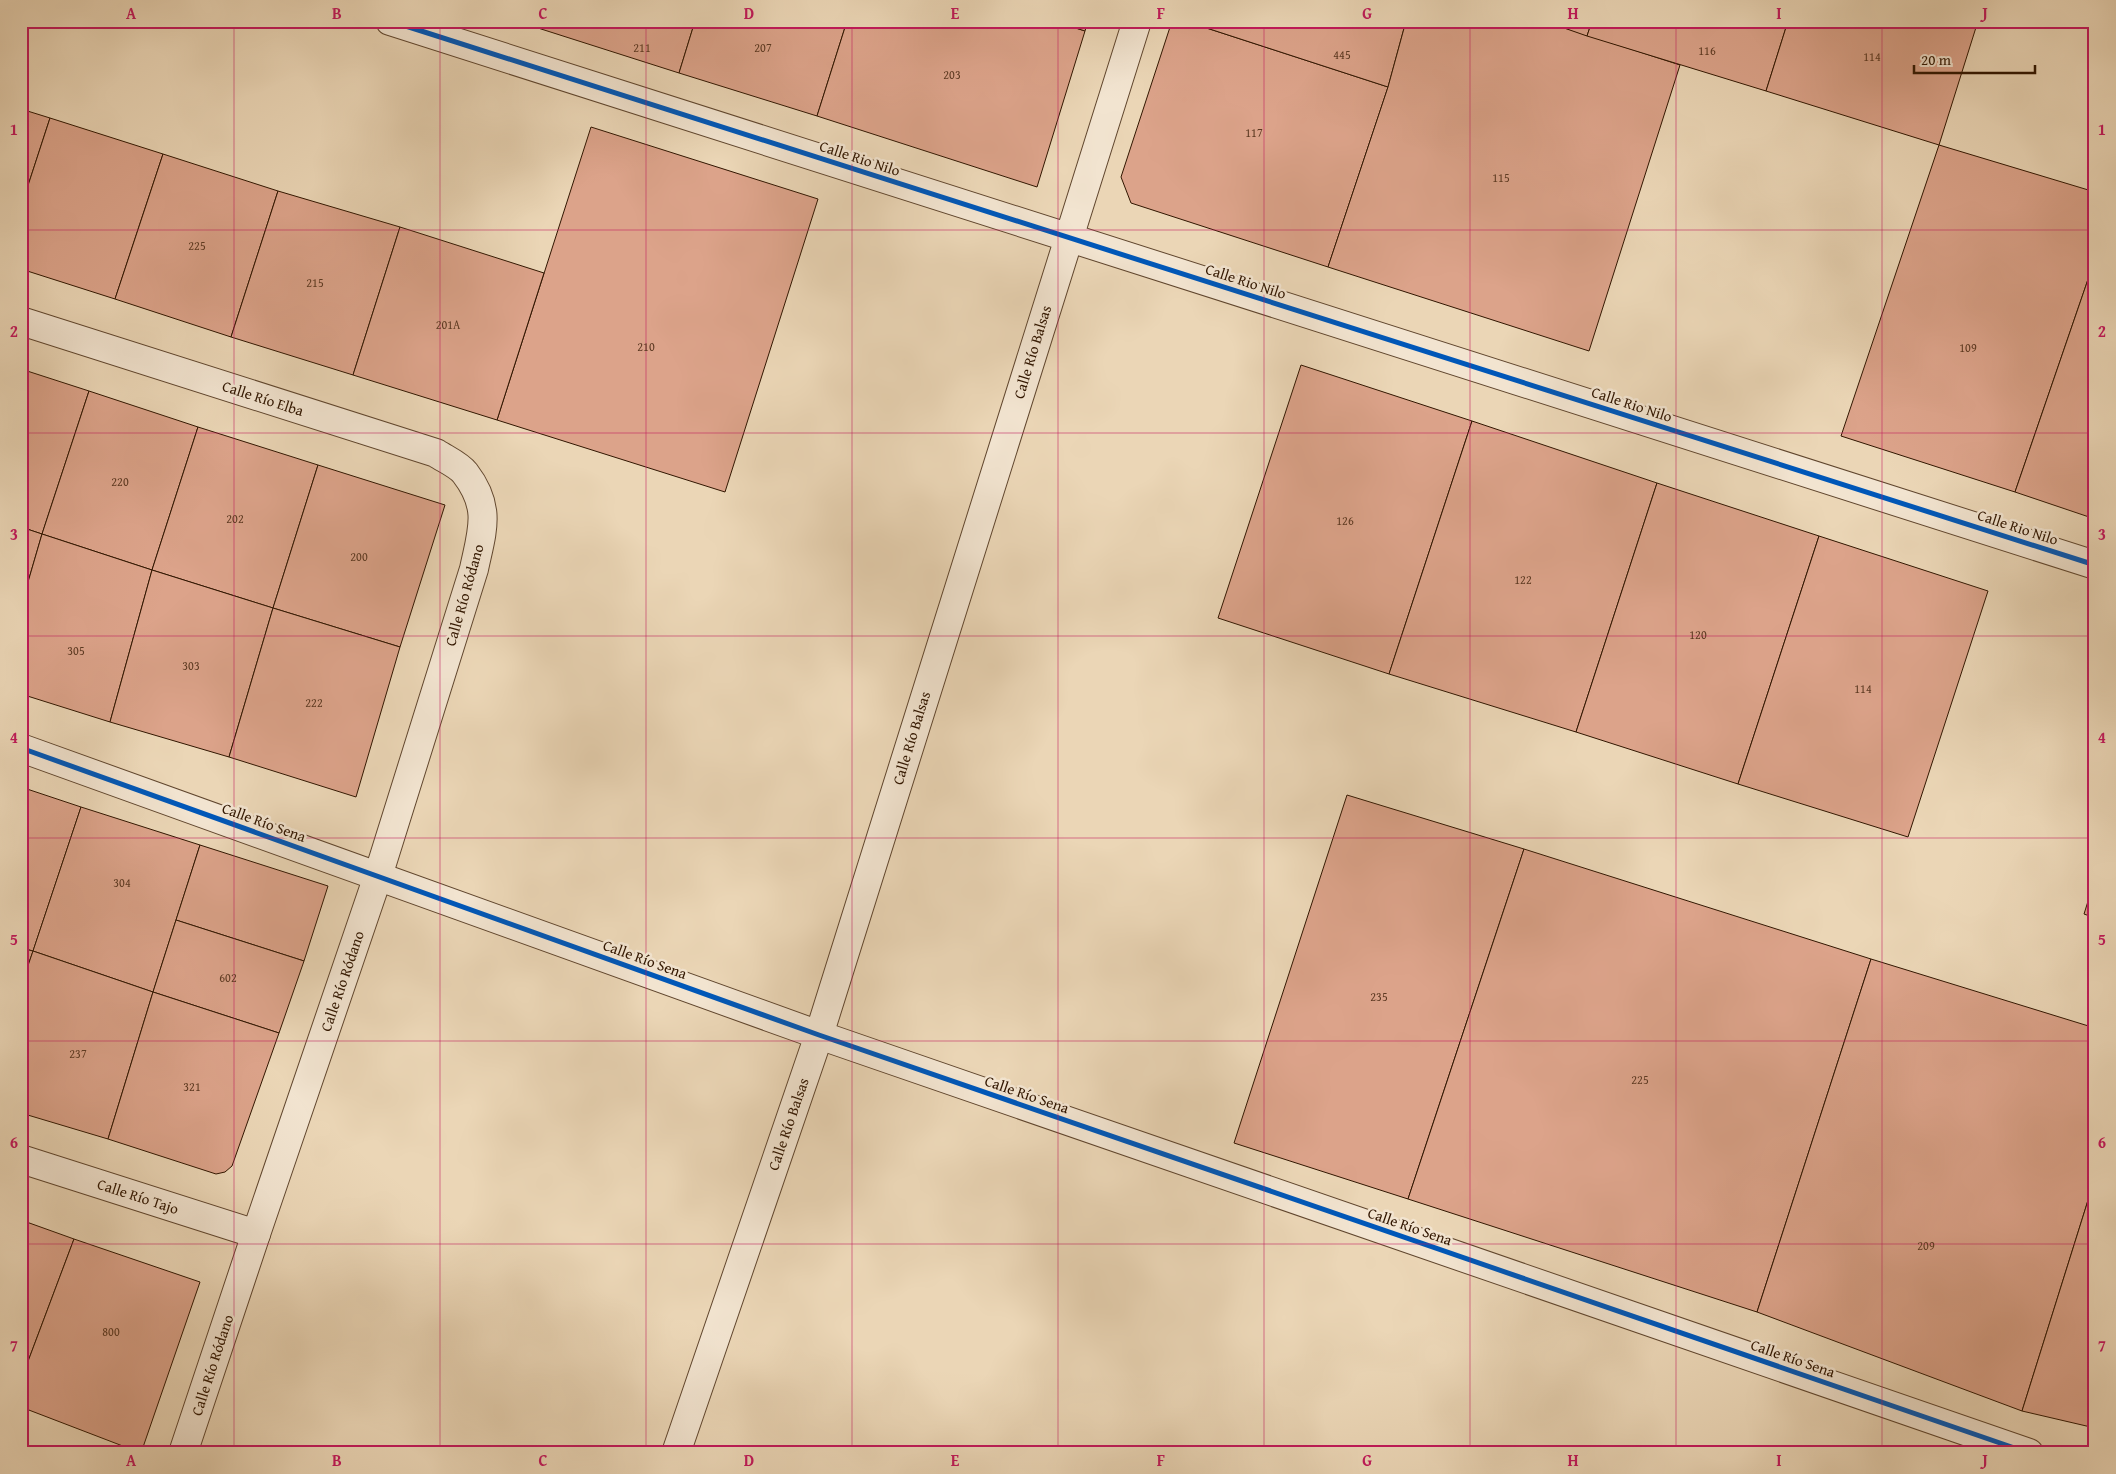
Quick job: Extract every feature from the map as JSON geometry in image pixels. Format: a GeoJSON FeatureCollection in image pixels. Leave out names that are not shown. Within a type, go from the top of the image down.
{"type":"FeatureCollection","features":[{"type":"Feature","properties":{"kind":"street","name":"Calle Rio Nilo"},"geometry":{"type":"LineString","coordinates":[[390,21],[2095,565]]}},
{"type":"Feature","properties":{"kind":"street","name":"Calle Río Balsas"},"geometry":{"type":"LineString","coordinates":[[676,1453],[819,1035],[1137,21]]}},
{"type":"Feature","properties":{"kind":"street","name":"Calle Río Elba"},"geometry":{"type":"LineString","coordinates":[[21,321],[436,453],[464,472],[483,505]]}},
{"type":"Feature","properties":{"kind":"street","name":"Calle Río Ródano"},"geometry":{"type":"LineString","coordinates":[[183,1453],[378,876],[474,569],[483,526],[483,505]]}},
{"type":"Feature","properties":{"kind":"street","name":"Calle Río Sena"},"geometry":{"type":"LineString","coordinates":[[21,748],[819,1035],[2029,1453]]}},
{"type":"Feature","properties":{"kind":"street","name":"Calle Río Tajo"},"geometry":{"type":"LineString","coordinates":[[21,1159],[256,1234]]}},
{"type":"Feature","properties":{"kind":"building"},"geometry":{"type":"Polygon","coordinates":[[[516,21],[695,21],[679,73],[516,21]]]}},
{"type":"Feature","properties":{"kind":"building"},"geometry":{"type":"Polygon","coordinates":[[[695,21],[847,21],[817,116],[679,73],[695,21]]]}},
{"type":"Feature","properties":{"kind":"building"},"geometry":{"type":"Polygon","coordinates":[[[847,21],[1054,21],[1085,31],[1037,187],[817,116],[847,21]]]}},
{"type":"Feature","properties":{"kind":"building"},"geometry":{"type":"Polygon","coordinates":[[[1054,21],[1088,21],[1085,31],[1054,21]]]}},
{"type":"Feature","properties":{"kind":"building"},"geometry":{"type":"Polygon","coordinates":[[[1172,21],[1185,21],[1388,87],[1328,267],[1131,203],[1121,177],[1172,21]]]}},
{"type":"Feature","properties":{"kind":"building"},"geometry":{"type":"Polygon","coordinates":[[[1185,21],[1406,21],[1388,87],[1185,21]]]}},
{"type":"Feature","properties":{"kind":"building"},"geometry":{"type":"Polygon","coordinates":[[[1406,21],[1544,21],[1680,65],[1589,351],[1328,267],[1388,87],[1406,21]]]}},
{"type":"Feature","properties":{"kind":"building"},"geometry":{"type":"Polygon","coordinates":[[[1544,21],[1592,21],[1587,36],[1544,21]]]}},
{"type":"Feature","properties":{"kind":"building"},"geometry":{"type":"Polygon","coordinates":[[[1592,21],[1788,21],[1766,91],[1587,36],[1592,21]]]}},
{"type":"Feature","properties":{"kind":"building"},"geometry":{"type":"Polygon","coordinates":[[[1788,21],[1978,21],[1939,145],[1766,91],[1788,21]]]}},
{"type":"Feature","properties":{"kind":"building"},"geometry":{"type":"Polygon","coordinates":[[[21,109],[50,118],[21,207],[21,109]]]}},
{"type":"Feature","properties":{"kind":"building"},"geometry":{"type":"Polygon","coordinates":[[[50,118],[163,154],[115,299],[21,269],[21,207],[50,118]]]}},
{"type":"Feature","properties":{"kind":"building"},"geometry":{"type":"Polygon","coordinates":[[[591,127],[818,199],[725,492],[497,420],[591,127]]]}},
{"type":"Feature","properties":{"kind":"building"},"geometry":{"type":"Polygon","coordinates":[[[1939,145],[2095,192],[2095,259],[2015,492],[1841,436],[1939,145]]]}},
{"type":"Feature","properties":{"kind":"building"},"geometry":{"type":"Polygon","coordinates":[[[163,154],[278,191],[231,337],[115,299],[163,154]]]}},
{"type":"Feature","properties":{"kind":"building"},"geometry":{"type":"Polygon","coordinates":[[[278,191],[400,227],[353,375],[231,337],[278,191]]]}},
{"type":"Feature","properties":{"kind":"building"},"geometry":{"type":"Polygon","coordinates":[[[400,227],[544,273],[497,420],[353,375],[400,227]]]}},
{"type":"Feature","properties":{"kind":"building"},"geometry":{"type":"Polygon","coordinates":[[[2095,259],[2095,519],[2015,492],[2095,259]]]}},
{"type":"Feature","properties":{"kind":"building"},"geometry":{"type":"Polygon","coordinates":[[[1301,365],[1472,421],[1389,674],[1218,618],[1301,365]]]}},
{"type":"Feature","properties":{"kind":"building"},"geometry":{"type":"Polygon","coordinates":[[[21,369],[89,391],[42,534],[21,527],[21,369]]]}},
{"type":"Feature","properties":{"kind":"building"},"geometry":{"type":"Polygon","coordinates":[[[89,391],[198,427],[152,570],[42,534],[89,391]]]}},
{"type":"Feature","properties":{"kind":"building"},"geometry":{"type":"Polygon","coordinates":[[[1472,421],[1657,483],[1576,732],[1389,674],[1472,421]]]}},
{"type":"Feature","properties":{"kind":"building"},"geometry":{"type":"Polygon","coordinates":[[[198,427],[318,465],[273,608],[152,570],[198,427]]]}},
{"type":"Feature","properties":{"kind":"building"},"geometry":{"type":"Polygon","coordinates":[[[318,465],[445,505],[400,647],[273,608],[318,465]]]}},
{"type":"Feature","properties":{"kind":"building"},"geometry":{"type":"Polygon","coordinates":[[[1657,483],[1819,536],[1738,784],[1576,732],[1657,483]]]}},
{"type":"Feature","properties":{"kind":"building"},"geometry":{"type":"Polygon","coordinates":[[[21,527],[42,534],[21,606],[21,527]]]}},
{"type":"Feature","properties":{"kind":"building"},"geometry":{"type":"Polygon","coordinates":[[[42,534],[152,570],[110,722],[21,694],[21,606],[42,534]]]}},
{"type":"Feature","properties":{"kind":"building"},"geometry":{"type":"Polygon","coordinates":[[[1819,536],[1988,591],[1908,837],[1738,784],[1819,536]]]}},
{"type":"Feature","properties":{"kind":"building"},"geometry":{"type":"Polygon","coordinates":[[[152,570],[273,608],[229,757],[110,722],[152,570]]]}},
{"type":"Feature","properties":{"kind":"building"},"geometry":{"type":"Polygon","coordinates":[[[273,608],[400,647],[356,797],[229,757],[273,608]]]}},
{"type":"Feature","properties":{"kind":"building"},"geometry":{"type":"Polygon","coordinates":[[[21,787],[81,807],[33,951],[21,948],[21,787]]]}},
{"type":"Feature","properties":{"kind":"building"},"geometry":{"type":"Polygon","coordinates":[[[1347,795],[1524,849],[1408,1199],[1234,1143],[1347,795]]]}},
{"type":"Feature","properties":{"kind":"building"},"geometry":{"type":"Polygon","coordinates":[[[81,807],[200,845],[153,992],[33,951],[81,807]]]}},
{"type":"Feature","properties":{"kind":"building"},"geometry":{"type":"Polygon","coordinates":[[[200,845],[328,886],[304,961],[176,920],[200,845]]]}},
{"type":"Feature","properties":{"kind":"building"},"geometry":{"type":"Polygon","coordinates":[[[1524,849],[1871,959],[1757,1312],[1408,1199],[1524,849]]]}},
{"type":"Feature","properties":{"kind":"building"},"geometry":{"type":"Polygon","coordinates":[[[2095,879],[2095,918],[2084,914],[2095,879]]]}},
{"type":"Feature","properties":{"kind":"building"},"geometry":{"type":"Polygon","coordinates":[[[176,920],[304,961],[279,1033],[153,992],[176,920]]]}},
{"type":"Feature","properties":{"kind":"building"},"geometry":{"type":"Polygon","coordinates":[[[21,948],[33,951],[21,986],[21,948]]]}},
{"type":"Feature","properties":{"kind":"building"},"geometry":{"type":"Polygon","coordinates":[[[33,951],[153,992],[108,1139],[21,1113],[21,986],[33,951]]]}},
{"type":"Feature","properties":{"kind":"building"},"geometry":{"type":"Polygon","coordinates":[[[1871,959],[2095,1028],[2095,1178],[2022,1411],[1757,1312],[1871,959]]]}},
{"type":"Feature","properties":{"kind":"building"},"geometry":{"type":"Polygon","coordinates":[[[153,992],[279,1033],[232,1166],[225,1172],[216,1174],[108,1139],[153,992]]]}},
{"type":"Feature","properties":{"kind":"building"},"geometry":{"type":"Polygon","coordinates":[[[2095,1178],[2095,1428],[2022,1411],[2095,1178]]]}},
{"type":"Feature","properties":{"kind":"building"},"geometry":{"type":"Polygon","coordinates":[[[21,1220],[74,1239],[21,1380],[21,1220]]]}},
{"type":"Feature","properties":{"kind":"building"},"geometry":{"type":"Polygon","coordinates":[[[74,1239],[200,1282],[141,1453],[21,1407],[21,1380],[74,1239]]]}},
{"type":"Feature","properties":{"kind":"cycle path"},"geometry":{"type":"LineString","coordinates":[[390,21],[2095,565]]}},
{"type":"Feature","properties":{"kind":"cycle path"},"geometry":{"type":"LineString","coordinates":[[21,748],[819,1035],[2029,1453]]}}]}
